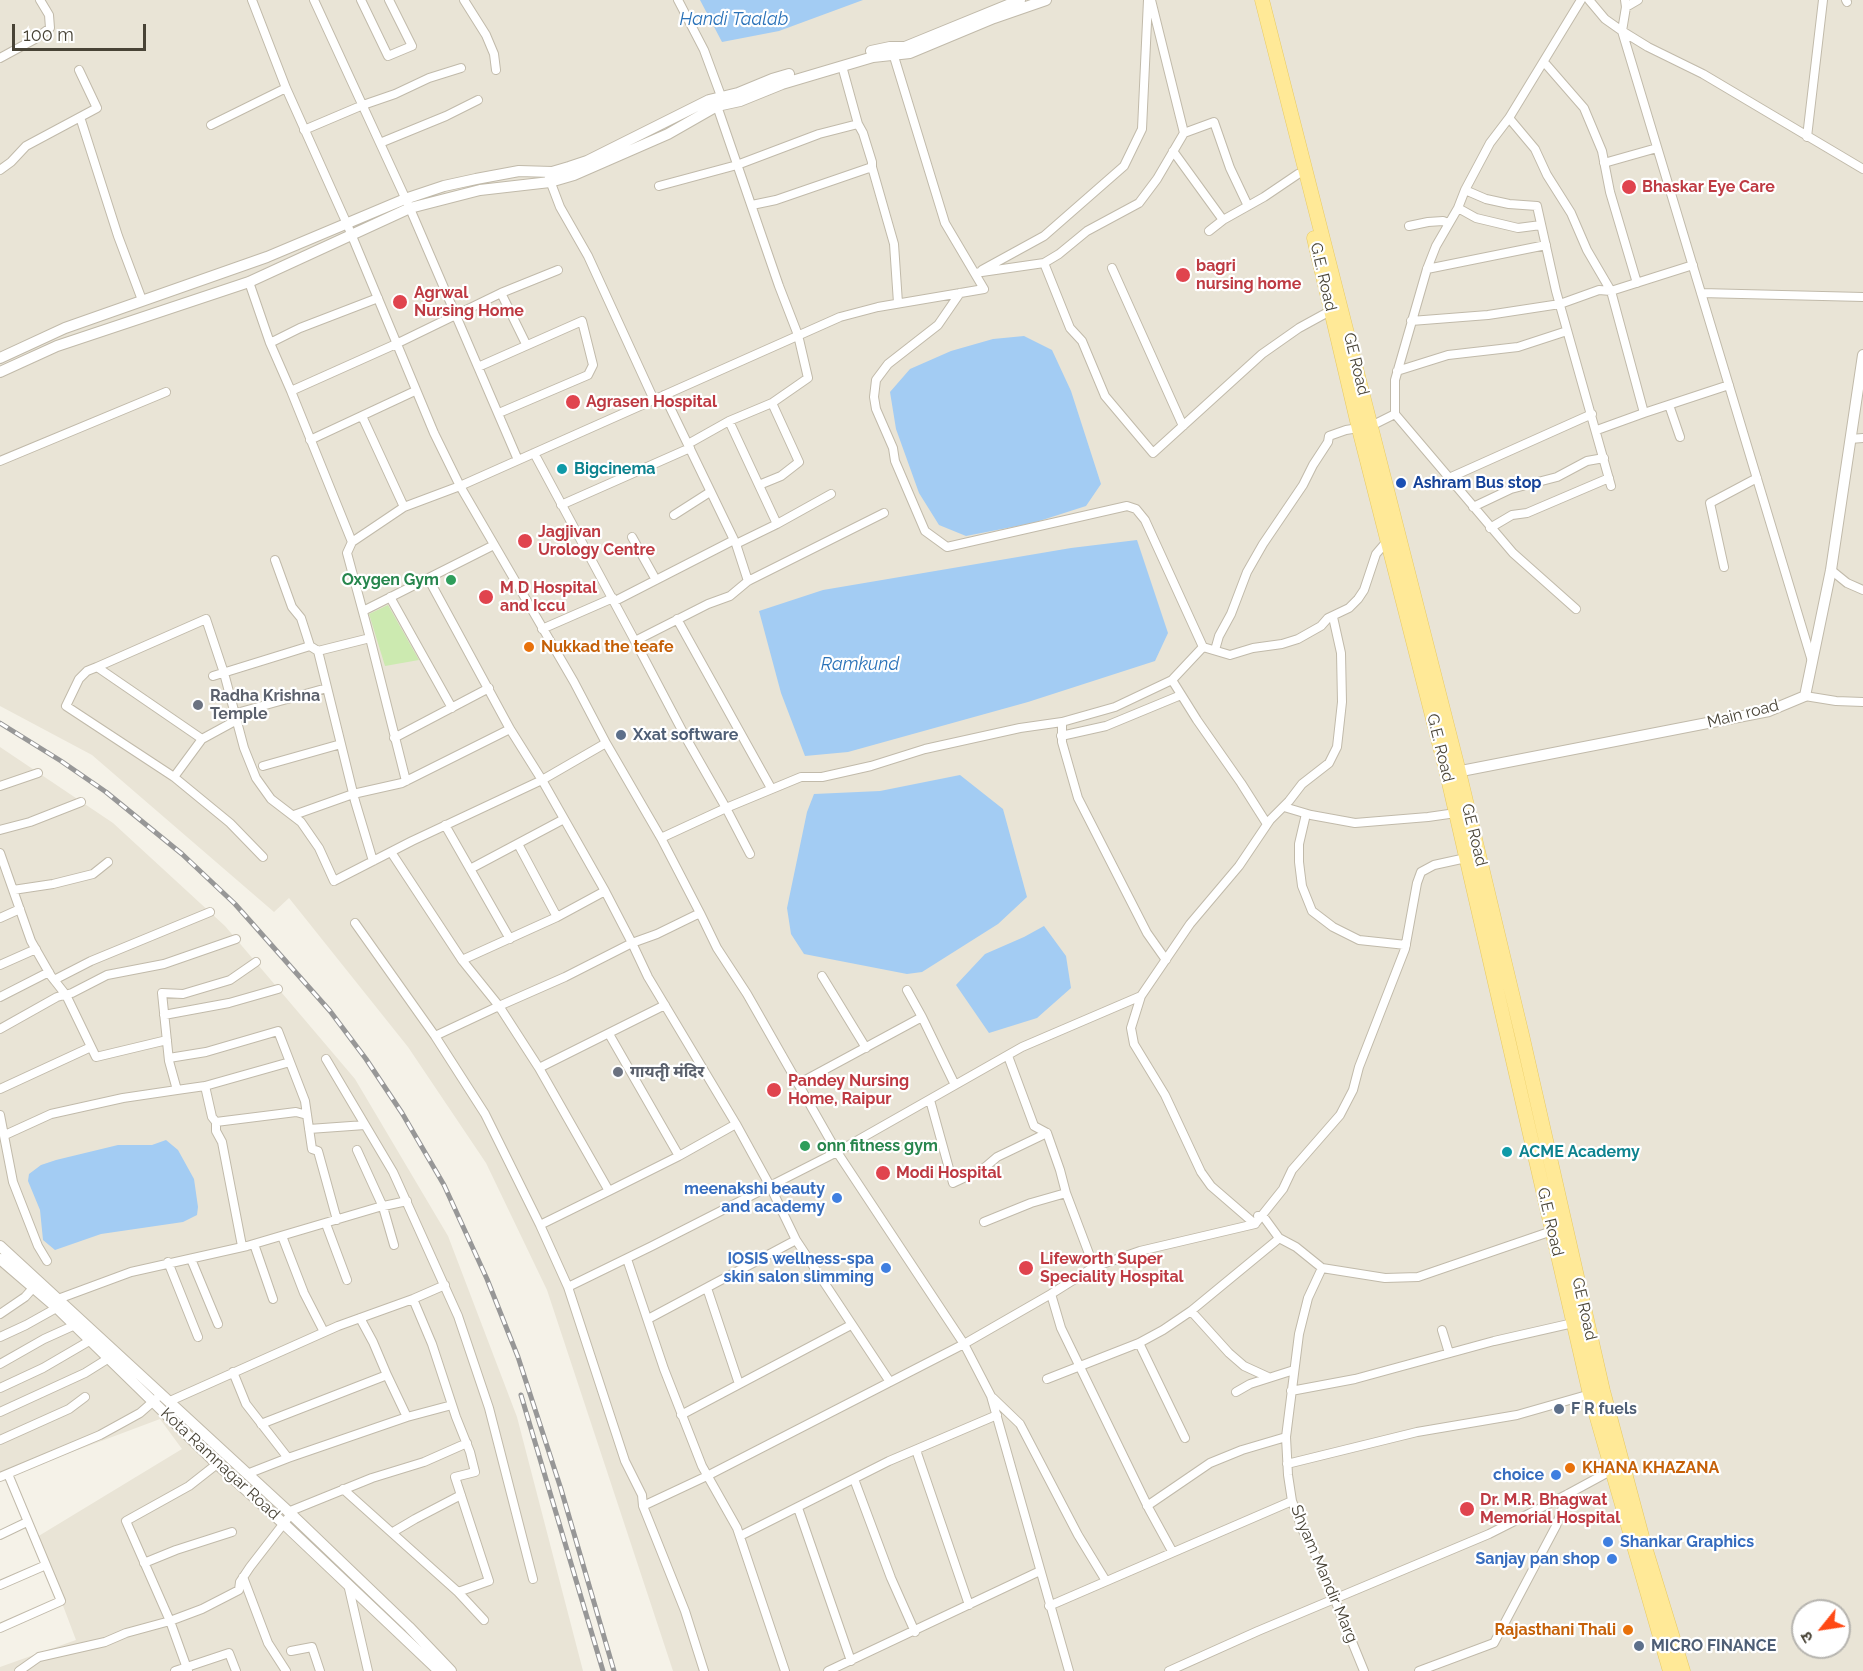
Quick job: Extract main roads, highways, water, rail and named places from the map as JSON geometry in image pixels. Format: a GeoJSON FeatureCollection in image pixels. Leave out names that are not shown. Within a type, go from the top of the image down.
{"type":"FeatureCollection","features":[{"type":"Feature","properties":{"kind":"main road","name":"G.E. Road"},"geometry":{"type":"LineString","coordinates":[[1254,0],[1330,311],[1365,428]]}},
{"type":"Feature","properties":{"kind":"main road","name":"GE Road"},"geometry":{"type":"LineString","coordinates":[[1262,0],[1365,428],[1527,1057],[1596,1393]]}},
{"type":"Feature","properties":{"kind":"main road","name":"G.E. Road"},"geometry":{"type":"LineString","coordinates":[[1453,773],[1456,813],[1573,1323],[1617,1467],[1670,1671]]}},
{"type":"Feature","properties":{"kind":"main road"},"geometry":{"type":"LineString","coordinates":[[1617,1467],[1644,1544],[1683,1671]]}},
{"type":"Feature","properties":{"kind":"water","name":"Handi Taalab"},"geometry":{"type":"Polygon","coordinates":[[[700,0],[863,0],[779,31],[722,42],[700,0]]]}},
{"type":"Feature","properties":{"kind":"water"},"geometry":{"type":"Polygon","coordinates":[[[1024,336],[1052,350],[1071,391],[1101,484],[1086,506],[1033,523],[966,536],[939,525],[919,493],[896,429],[890,392],[910,369],[951,351],[993,339],[1024,336]]]}},
{"type":"Feature","properties":{"kind":"water","name":"Ramkund"},"geometry":{"type":"Polygon","coordinates":[[[1137,540],[1168,633],[1155,661],[1028,702],[848,752],[805,756],[781,693],[759,611],[823,590],[1071,548],[1137,540]]]}},
{"type":"Feature","properties":{"kind":"water"},"geometry":{"type":"Polygon","coordinates":[[[960,775],[1003,809],[1027,897],[998,924],[922,972],[907,974],[804,954],[791,934],[787,908],[807,812],[814,794],[880,791],[960,775]]]}},
{"type":"Feature","properties":{"kind":"water"},"geometry":{"type":"Polygon","coordinates":[[[1044,926],[1066,956],[1071,988],[1037,1018],[989,1033],[956,985],[985,954],[1044,926]]]}},
{"type":"Feature","properties":{"kind":"water"},"geometry":{"type":"Polygon","coordinates":[[[166,1140],[178,1150],[194,1179],[197,1215],[183,1222],[101,1234],[55,1250],[43,1240],[40,1210],[28,1181],[29,1174],[41,1165],[56,1160],[118,1145],[152,1145],[166,1140]]]}},
{"type":"Feature","properties":{"kind":"railway"},"geometry":{"type":"LineString","coordinates":[[0,723],[106,792],[182,854],[235,904],[330,1011],[402,1113],[444,1185],[487,1279],[518,1357],[561,1489],[614,1671]]}},
{"type":"Feature","properties":{"kind":"railway"},"geometry":{"type":"LineString","coordinates":[[521,1395],[603,1671]]}},
{"type":"Feature","properties":{"kind":"place","name":"Bhaskar Eye Care"},"geometry":{"type":"Point","coordinates":[1629,187]}},
{"type":"Feature","properties":{"kind":"place","name":"bagri nursing home"},"geometry":{"type":"Point","coordinates":[1183,275]}},
{"type":"Feature","properties":{"kind":"place","name":"Agrwal Nursing Home"},"geometry":{"type":"Point","coordinates":[400,302]}},
{"type":"Feature","properties":{"kind":"place","name":"Agrasen Hospital"},"geometry":{"type":"Point","coordinates":[573,402]}},
{"type":"Feature","properties":{"kind":"place","name":"Bigcinema"},"geometry":{"type":"Point","coordinates":[562,469]}},
{"type":"Feature","properties":{"kind":"place","name":"Ashram Bus stop"},"geometry":{"type":"Point","coordinates":[1401,483]}},
{"type":"Feature","properties":{"kind":"place","name":"Jagjivan Urology Centre"},"geometry":{"type":"Point","coordinates":[525,541]}},
{"type":"Feature","properties":{"kind":"place","name":"Oxygen Gym"},"geometry":{"type":"Point","coordinates":[451,580]}},
{"type":"Feature","properties":{"kind":"place","name":"M D Hospital and Iccu"},"geometry":{"type":"Point","coordinates":[486,597]}},
{"type":"Feature","properties":{"kind":"place","name":"Nukkad the teafe"},"geometry":{"type":"Point","coordinates":[529,647]}},
{"type":"Feature","properties":{"kind":"place","name":"Radha Krishna Temple"},"geometry":{"type":"Point","coordinates":[198,705]}},
{"type":"Feature","properties":{"kind":"place","name":"Xxat software"},"geometry":{"type":"Point","coordinates":[621,735]}},
{"type":"Feature","properties":{"kind":"place","name":"गायतृी मंदिर"},"geometry":{"type":"Point","coordinates":[618,1072]}},
{"type":"Feature","properties":{"kind":"place","name":"Pandey Nursing Home, Raipur"},"geometry":{"type":"Point","coordinates":[774,1090]}},
{"type":"Feature","properties":{"kind":"place","name":"onn fitness gym"},"geometry":{"type":"Point","coordinates":[805,1146]}},
{"type":"Feature","properties":{"kind":"place","name":"ACME Academy"},"geometry":{"type":"Point","coordinates":[1507,1152]}},
{"type":"Feature","properties":{"kind":"place","name":"Modi Hospital"},"geometry":{"type":"Point","coordinates":[883,1173]}},
{"type":"Feature","properties":{"kind":"place","name":"meenakshi beauty and academy"},"geometry":{"type":"Point","coordinates":[837,1198]}},
{"type":"Feature","properties":{"kind":"place","name":"IOSIS wellness-spa skin salon slimming"},"geometry":{"type":"Point","coordinates":[886,1268]}},
{"type":"Feature","properties":{"kind":"place","name":"Lifeworth Super Speciality Hospital"},"geometry":{"type":"Point","coordinates":[1026,1268]}},
{"type":"Feature","properties":{"kind":"place","name":"F R fuels"},"geometry":{"type":"Point","coordinates":[1559,1409]}},
{"type":"Feature","properties":{"kind":"place","name":"KHANA KHAZANA"},"geometry":{"type":"Point","coordinates":[1570,1468]}},
{"type":"Feature","properties":{"kind":"place","name":"choice"},"geometry":{"type":"Point","coordinates":[1556,1475]}},
{"type":"Feature","properties":{"kind":"place","name":"Dr. M.R. Bhagwat Memorial Hospital"},"geometry":{"type":"Point","coordinates":[1467,1509]}},
{"type":"Feature","properties":{"kind":"place","name":"Shankar Graphics"},"geometry":{"type":"Point","coordinates":[1608,1542]}},
{"type":"Feature","properties":{"kind":"place","name":"Sanjay pan shop"},"geometry":{"type":"Point","coordinates":[1612,1559]}},
{"type":"Feature","properties":{"kind":"place","name":"Rajasthani Thali"},"geometry":{"type":"Point","coordinates":[1628,1630]}},
{"type":"Feature","properties":{"kind":"place","name":"MICRO FINANCE"},"geometry":{"type":"Point","coordinates":[1639,1646]}}]}
